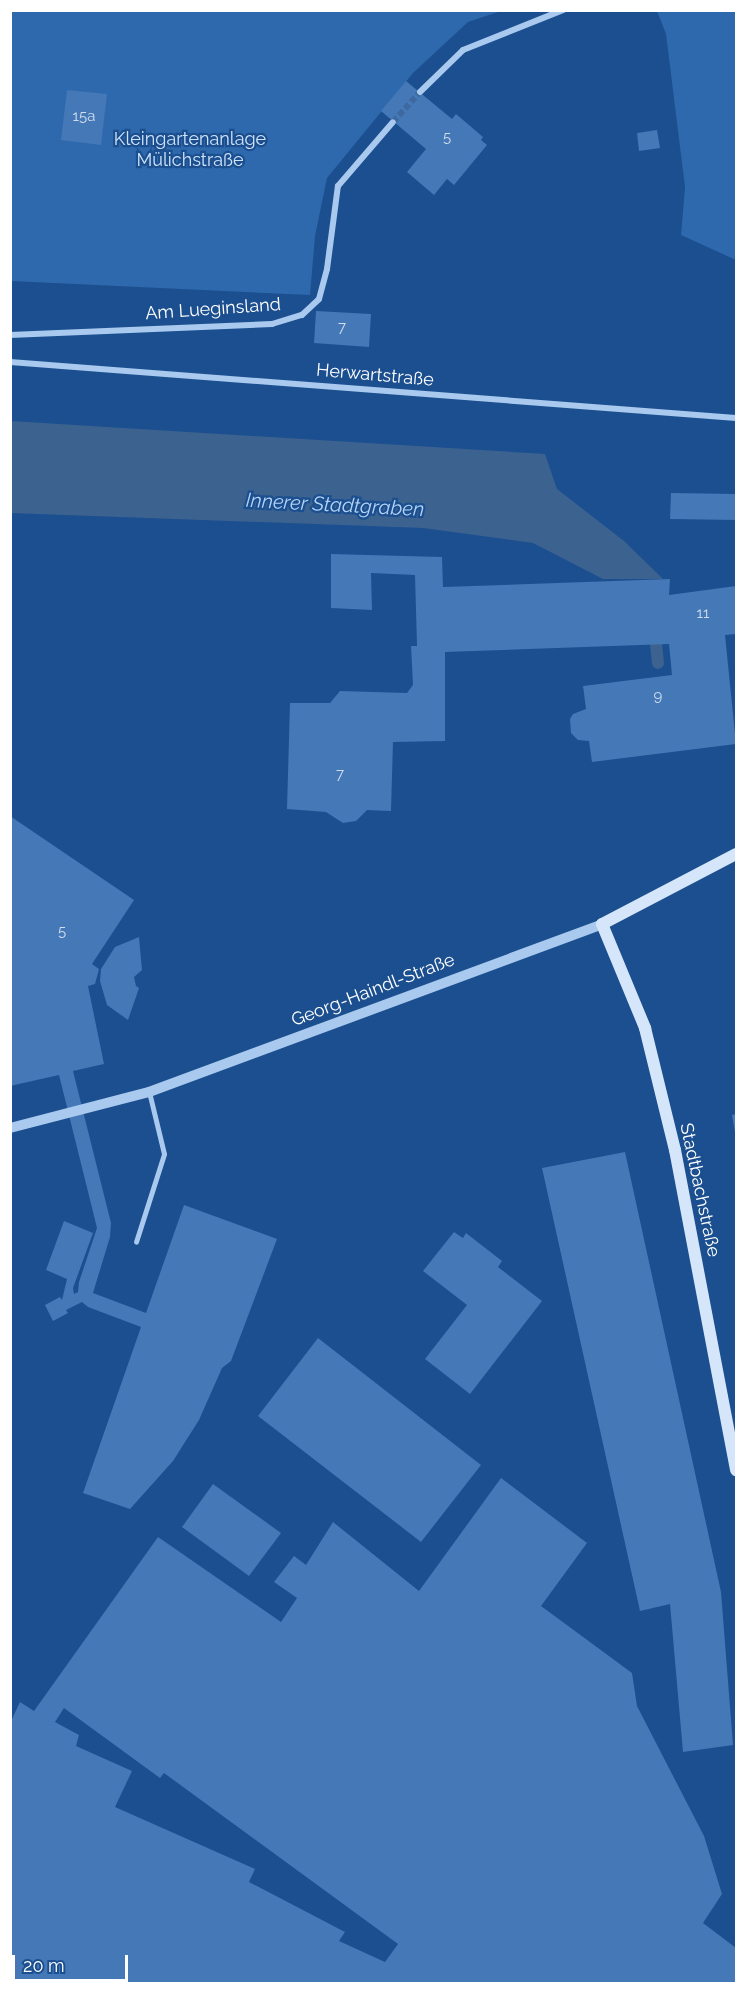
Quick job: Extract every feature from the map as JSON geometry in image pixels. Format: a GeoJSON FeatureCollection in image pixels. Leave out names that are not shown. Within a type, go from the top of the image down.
{"type":"FeatureCollection","features":[{"type":"Feature","properties":{"kind":"main road","name":"Georg-Haindl-Straße"},"geometry":{"type":"LineString","coordinates":[[602,924],[736,854]]}},
{"type":"Feature","properties":{"kind":"main road","name":"Stadtbachstraße"},"geometry":{"type":"LineString","coordinates":[[602,924],[645,1028],[675,1150],[735,1446],[736,1470]]}},
{"type":"Feature","properties":{"kind":"street"},"geometry":{"type":"LineString","coordinates":[[420,92],[463,50],[563,10]]}},
{"type":"Feature","properties":{"kind":"street","name":"Am Lueginsland"},"geometry":{"type":"LineString","coordinates":[[10,335],[272,324],[302,315],[319,299],[327,269],[338,186],[393,122]]}},
{"type":"Feature","properties":{"kind":"street","name":"Herwartstraße"},"geometry":{"type":"LineString","coordinates":[[10,362],[736,418]]}},
{"type":"Feature","properties":{"kind":"street","name":"Georg-Haindl-Straße"},"geometry":{"type":"LineString","coordinates":[[10,1128],[149,1092],[602,924]]}},
{"type":"Feature","properties":{"kind":"lane"},"geometry":{"type":"LineString","coordinates":[[136,1242],[164,1154],[149,1092]]}},
{"type":"Feature","properties":{"kind":"green space","name":"Kleingartenanlage Mülichstraße"},"geometry":{"type":"Polygon","coordinates":[[[11,11],[501,11],[468,22],[413,73],[327,178],[315,236],[310,295],[11,281],[11,11]]]}},
{"type":"Feature","properties":{"kind":"green space"},"geometry":{"type":"Polygon","coordinates":[[[657,11],[736,11],[736,260],[681,235],[685,187],[666,34],[657,11]]]}},
{"type":"Feature","properties":{"kind":"water","name":"Innerer Stadtgraben"},"geometry":{"type":"Polygon","coordinates":[[[11,421],[545,454],[557,489],[624,541],[663,579],[603,579],[533,543],[423,528],[11,513],[11,421]]]}},
{"type":"Feature","properties":{"kind":"building"},"geometry":{"type":"Polygon","coordinates":[[[406,81],[452,119],[456,114],[483,137],[481,140],[487,145],[454,185],[447,179],[434,195],[407,172],[426,149],[381,111],[406,81]]]}},
{"type":"Feature","properties":{"kind":"building"},"geometry":{"type":"Polygon","coordinates":[[[67,90],[107,94],[101,145],[61,140],[67,90]]]}},
{"type":"Feature","properties":{"kind":"building"},"geometry":{"type":"Polygon","coordinates":[[[657,130],[660,148],[639,151],[637,133],[657,130]]]}},
{"type":"Feature","properties":{"kind":"building"},"geometry":{"type":"Polygon","coordinates":[[[316,311],[371,314],[369,347],[314,343],[316,311]]]}},
{"type":"Feature","properties":{"kind":"building"},"geometry":{"type":"Polygon","coordinates":[[[671,493],[736,494],[736,520],[670,519],[671,493]]]}},
{"type":"Feature","properties":{"kind":"building"},"geometry":{"type":"Polygon","coordinates":[[[331,554],[442,557],[443,587],[670,579],[669,595],[736,586],[736,634],[725,635],[736,744],[592,762],[589,741],[578,740],[571,733],[570,719],[573,714],[586,709],[583,686],[672,675],[669,644],[445,652],[445,741],[393,742],[391,811],[367,810],[356,821],[343,823],[326,812],[287,809],[290,703],[330,703],[340,691],[407,693],[413,685],[411,646],[417,646],[415,575],[371,573],[372,610],[331,608],[331,554]]]}},
{"type":"Feature","properties":{"kind":"building"},"geometry":{"type":"Polygon","coordinates":[[[10,816],[134,900],[92,964],[99,969],[95,984],[88,986],[104,1064],[73,1071],[111,1223],[110,1237],[93,1293],[146,1313],[184,1205],[277,1239],[231,1361],[222,1368],[199,1420],[173,1461],[130,1509],[83,1493],[141,1327],[88,1307],[82,1302],[66,1310],[68,1313],[53,1321],[45,1305],[60,1297],[62,1300],[67,1279],[46,1270],[64,1221],[93,1233],[73,1288],[74,1294],[78,1292],[79,1282],[97,1228],[59,1075],[10,1086],[10,816]]]}},
{"type":"Feature","properties":{"kind":"building"},"geometry":{"type":"Polygon","coordinates":[[[139,937],[142,970],[134,977],[136,986],[139,988],[128,1020],[107,1005],[100,981],[101,969],[115,947],[139,937]]]}},
{"type":"Feature","properties":{"kind":"building"},"geometry":{"type":"Polygon","coordinates":[[[736,1114],[736,1132],[735,1132],[732,1115],[736,1114]]]}},
{"type":"Feature","properties":{"kind":"building"},"geometry":{"type":"Polygon","coordinates":[[[625,1152],[721,1592],[733,1745],[683,1752],[670,1604],[640,1611],[542,1168],[625,1152]]]}},
{"type":"Feature","properties":{"kind":"building"},"geometry":{"type":"Polygon","coordinates":[[[454,1232],[463,1238],[466,1233],[502,1261],[498,1267],[542,1301],[470,1394],[425,1359],[467,1305],[423,1271],[454,1232]]]}},
{"type":"Feature","properties":{"kind":"building"},"geometry":{"type":"Polygon","coordinates":[[[318,1338],[481,1465],[421,1542],[258,1416],[318,1338]]]}},
{"type":"Feature","properties":{"kind":"building"},"geometry":{"type":"Polygon","coordinates":[[[501,1478],[587,1543],[541,1606],[632,1673],[637,1706],[704,1836],[722,1894],[703,1923],[736,1948],[736,1984],[10,1984],[10,1723],[20,1702],[34,1711],[158,1537],[281,1622],[297,1598],[274,1582],[294,1556],[306,1565],[333,1522],[419,1591],[501,1478]],[[64,1708],[55,1722],[79,1735],[76,1746],[132,1771],[115,1807],[255,1869],[249,1882],[345,1932],[339,1941],[385,1962],[398,1944],[164,1773],[160,1778],[64,1708]]]}},
{"type":"Feature","properties":{"kind":"building"},"geometry":{"type":"Polygon","coordinates":[[[213,1484],[281,1533],[249,1576],[182,1527],[213,1484]]]}},
{"type":"Feature","properties":{"kind":"waterway"},"geometry":{"type":"LineString","coordinates":[[656,644],[658,663]]}},
{"type":"Feature","properties":{"kind":"tunnel"},"geometry":{"type":"LineString","coordinates":[[393,122],[420,92]]}}]}
